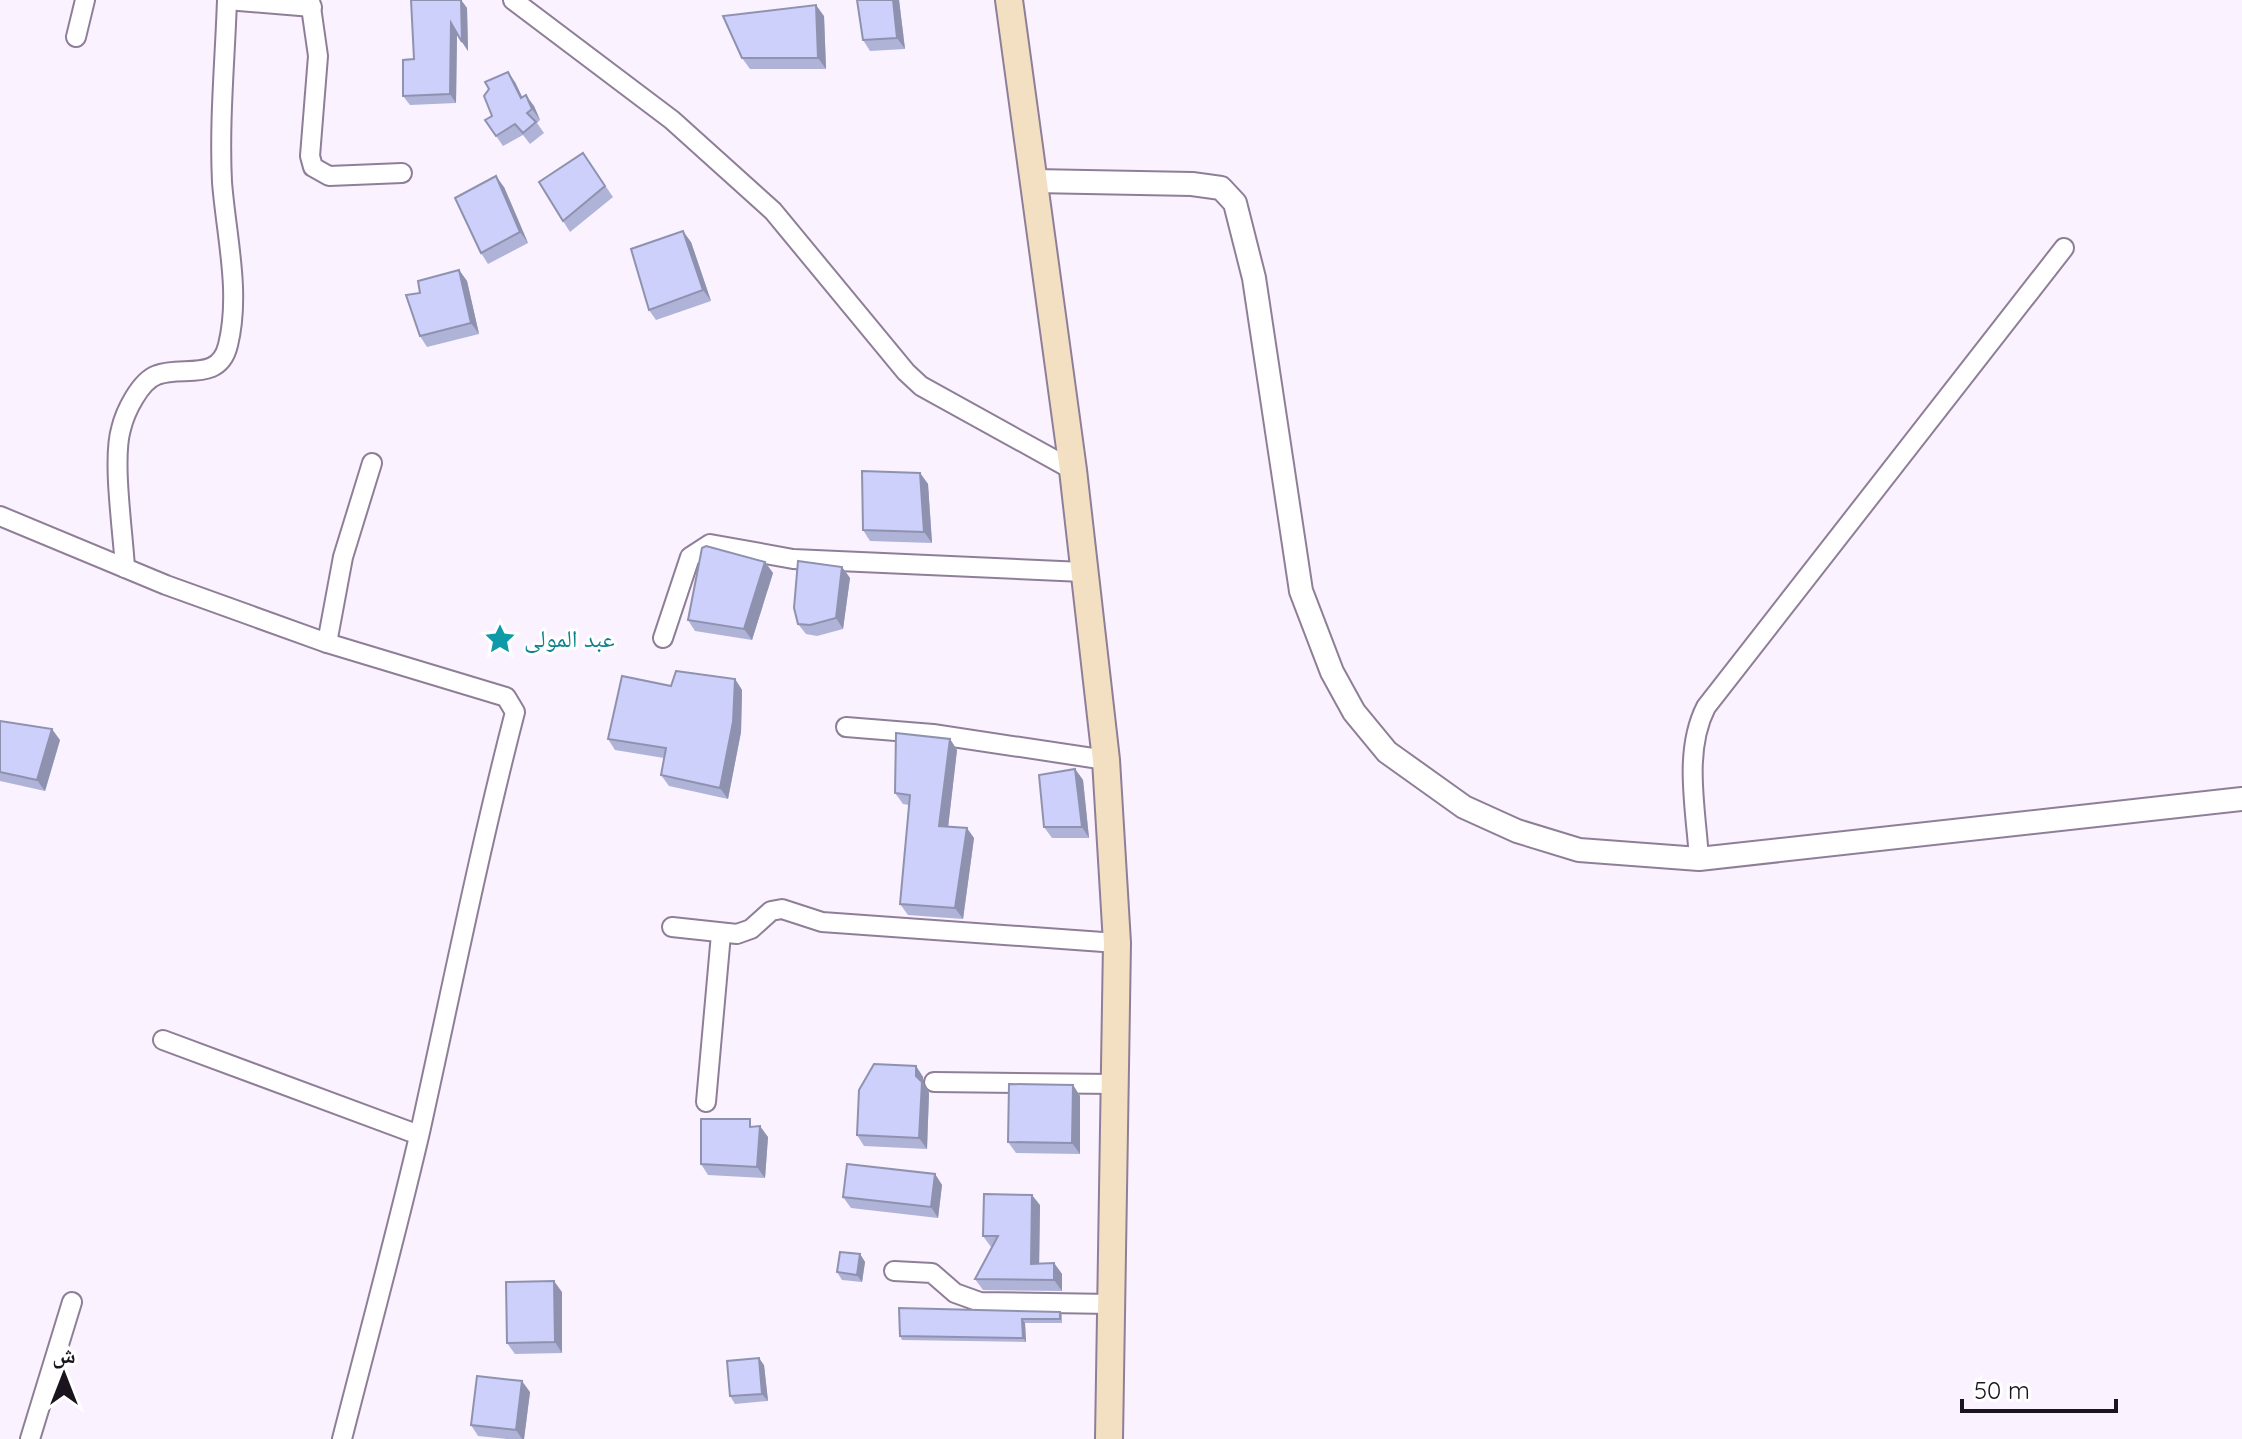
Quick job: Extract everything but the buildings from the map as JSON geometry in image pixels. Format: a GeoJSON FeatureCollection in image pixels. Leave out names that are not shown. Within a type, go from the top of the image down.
{"type":"FeatureCollection","features":[{"type":"Feature","properties":{"kind":"main road"},"geometry":{"type":"LineString","coordinates":[[1009,0],[1073,470],[1106,760],[1117,943],[1109,1439]]}},
{"type":"Feature","properties":{"kind":"street"},"geometry":{"type":"LineString","coordinates":[[76,37],[85,0]]}},
{"type":"Feature","properties":{"kind":"street"},"geometry":{"type":"LineString","coordinates":[[125,568],[118,443],[124,420],[142,387],[152,377],[165,373],[204,371],[220,361],[228,346],[232,274],[222,161],[227,0],[311,4],[318,56],[310,156],[313,167],[329,176],[402,173]]}},
{"type":"Feature","properties":{"kind":"street"},"geometry":{"type":"LineString","coordinates":[[513,0],[672,120],[773,211],[906,372],[921,386],[1073,470]]}},
{"type":"Feature","properties":{"kind":"street"},"geometry":{"type":"LineString","coordinates":[[1034,181],[1192,184],[1221,188],[1235,203],[1254,278],[1301,591],[1332,672],[1354,712],[1387,752],[1464,807],[1517,831],[1579,850],[1699,859],[2242,799]]}},
{"type":"Feature","properties":{"kind":"street"},"geometry":{"type":"LineString","coordinates":[[1699,859],[1692,751],[1695,728],[1706,707],[2064,248]]}},
{"type":"Feature","properties":{"kind":"street"},"geometry":{"type":"LineString","coordinates":[[327,643],[343,557],[372,463]]}},
{"type":"Feature","properties":{"kind":"street"},"geometry":{"type":"LineString","coordinates":[[0,516],[125,568],[327,643],[506,697],[515,712],[476,862],[461,951],[419,1135],[342,1439]]}},
{"type":"Feature","properties":{"kind":"street"},"geometry":{"type":"LineString","coordinates":[[663,638],[690,557],[710,544],[793,559],[1083,572]]}},
{"type":"Feature","properties":{"kind":"street"},"geometry":{"type":"LineString","coordinates":[[846,727],[933,734],[1106,760]]}},
{"type":"Feature","properties":{"kind":"street"},"geometry":{"type":"LineString","coordinates":[[672,927],[721,934],[744,932],[771,911],[782,909],[822,922],[1117,943]]}},
{"type":"Feature","properties":{"kind":"street"},"geometry":{"type":"LineString","coordinates":[[706,1102],[721,934]]}},
{"type":"Feature","properties":{"kind":"street"},"geometry":{"type":"LineString","coordinates":[[163,1040],[419,1135]]}},
{"type":"Feature","properties":{"kind":"street"},"geometry":{"type":"LineString","coordinates":[[934,1082],[1116,1084]]}},
{"type":"Feature","properties":{"kind":"street"},"geometry":{"type":"LineString","coordinates":[[894,1271],[932,1273],[955,1293],[980,1302],[1112,1304]]}},
{"type":"Feature","properties":{"kind":"street"},"geometry":{"type":"LineString","coordinates":[[30,1439],[72,1302]]}},
{"type":"Feature","properties":{"kind":"place","name":"عبد المولى"},"geometry":{"type":"Point","coordinates":[500,639]}}]}
